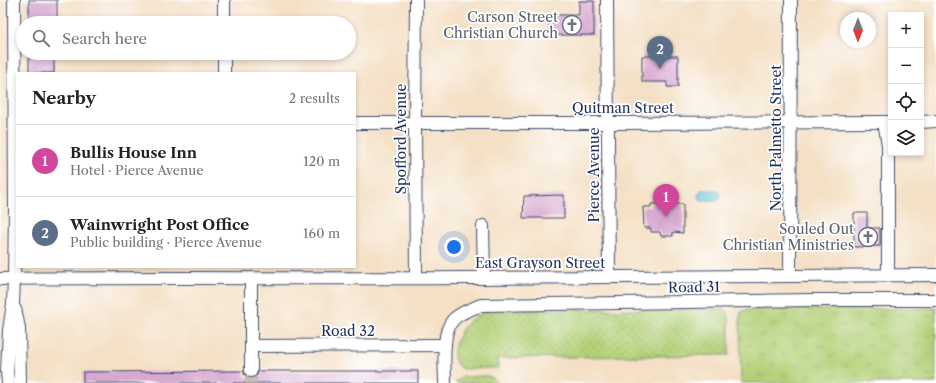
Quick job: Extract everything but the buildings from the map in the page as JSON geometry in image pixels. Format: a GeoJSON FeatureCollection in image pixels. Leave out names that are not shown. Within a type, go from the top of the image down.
{"type":"FeatureCollection","features":[{"type":"Feature","properties":{"kind":"street"},"geometry":{"type":"LineString","coordinates":[[8,383],[7,372],[9,330],[13,304],[16,212],[14,0]]}},
{"type":"Feature","properties":{"kind":"street"},"geometry":{"type":"LineString","coordinates":[[224,0],[224,16]]}},
{"type":"Feature","properties":{"kind":"street","name":"Spofford Avenue"},"geometry":{"type":"LineString","coordinates":[[416,0],[416,278]]}},
{"type":"Feature","properties":{"kind":"street","name":"Pierce Avenue"},"geometry":{"type":"LineString","coordinates":[[608,0],[609,277]]}},
{"type":"Feature","properties":{"kind":"street","name":"North Palmetto Street"},"geometry":{"type":"LineString","coordinates":[[790,275],[791,0]]}},
{"type":"Feature","properties":{"kind":"street"},"geometry":{"type":"LineString","coordinates":[[224,60],[224,72]]}},
{"type":"Feature","properties":{"kind":"street","name":"Quitman Street"},"geometry":{"type":"LineString","coordinates":[[356,123],[888,122]]}},
{"type":"Feature","properties":{"kind":"street"},"geometry":{"type":"LineString","coordinates":[[924,122],[936,122]]}},
{"type":"Feature","properties":{"kind":"street"},"geometry":{"type":"LineString","coordinates":[[888,156],[888,275]]}},
{"type":"Feature","properties":{"kind":"street"},"geometry":{"type":"LineString","coordinates":[[483,226],[484,278]]}},
{"type":"Feature","properties":{"kind":"street","name":"East Grayson Street"},"geometry":{"type":"LineString","coordinates":[[0,279],[146,272],[252,278],[936,275]]}},
{"type":"Feature","properties":{"kind":"street"},"geometry":{"type":"LineString","coordinates":[[251,371],[252,278]]}},
{"type":"Feature","properties":{"kind":"street","name":"Road 31"},"geometry":{"type":"LineString","coordinates":[[445,345],[446,334],[455,318],[486,304],[936,300]]}},
{"type":"Feature","properties":{"kind":"street"},"geometry":{"type":"LineString","coordinates":[[13,304],[19,328],[20,383]]}},
{"type":"Feature","properties":{"kind":"street"},"geometry":{"type":"LineString","coordinates":[[445,345],[445,383]]}},
{"type":"Feature","properties":{"kind":"street","name":"Road 32"},"geometry":{"type":"LineString","coordinates":[[251,346],[445,345]]}},
{"type":"Feature","properties":{"kind":"green space"},"geometry":{"type":"Polygon","coordinates":[[[936,308],[936,383],[741,383],[740,317],[741,312],[746,310],[936,308]]]}},
{"type":"Feature","properties":{"kind":"green space"},"geometry":{"type":"Polygon","coordinates":[[[723,309],[727,311],[729,317],[729,355],[498,358],[498,368],[462,369],[457,365],[455,360],[455,347],[459,334],[468,322],[489,310],[723,309]]]}},
{"type":"Feature","properties":{"kind":"green space"},"geometry":{"type":"Polygon","coordinates":[[[487,376],[493,378],[497,383],[455,383],[462,377],[487,376]]]}},
{"type":"Feature","properties":{"kind":"water"},"geometry":{"type":"Polygon","coordinates":[[[701,190],[717,190],[720,194],[720,199],[717,201],[701,201],[698,196],[701,190]]]}},
{"type":"Feature","properties":{"kind":"tunnel"},"geometry":{"type":"LineString","coordinates":[[251,371],[251,383]]}},
{"type":"Feature","properties":{"kind":"place","name":"Carson Street Christian Church"},"geometry":{"type":"Point","coordinates":[572,25]}},
{"type":"Feature","properties":{"kind":"place","name":"Wainwright Post Office"},"geometry":{"type":"Point","coordinates":[660,69]}},
{"type":"Feature","properties":{"kind":"place","name":"Bullis House Inn"},"geometry":{"type":"Point","coordinates":[666,217]}},
{"type":"Feature","properties":{"kind":"place","name":"Souled Out Christian Ministries"},"geometry":{"type":"Point","coordinates":[868,237]}}]}
